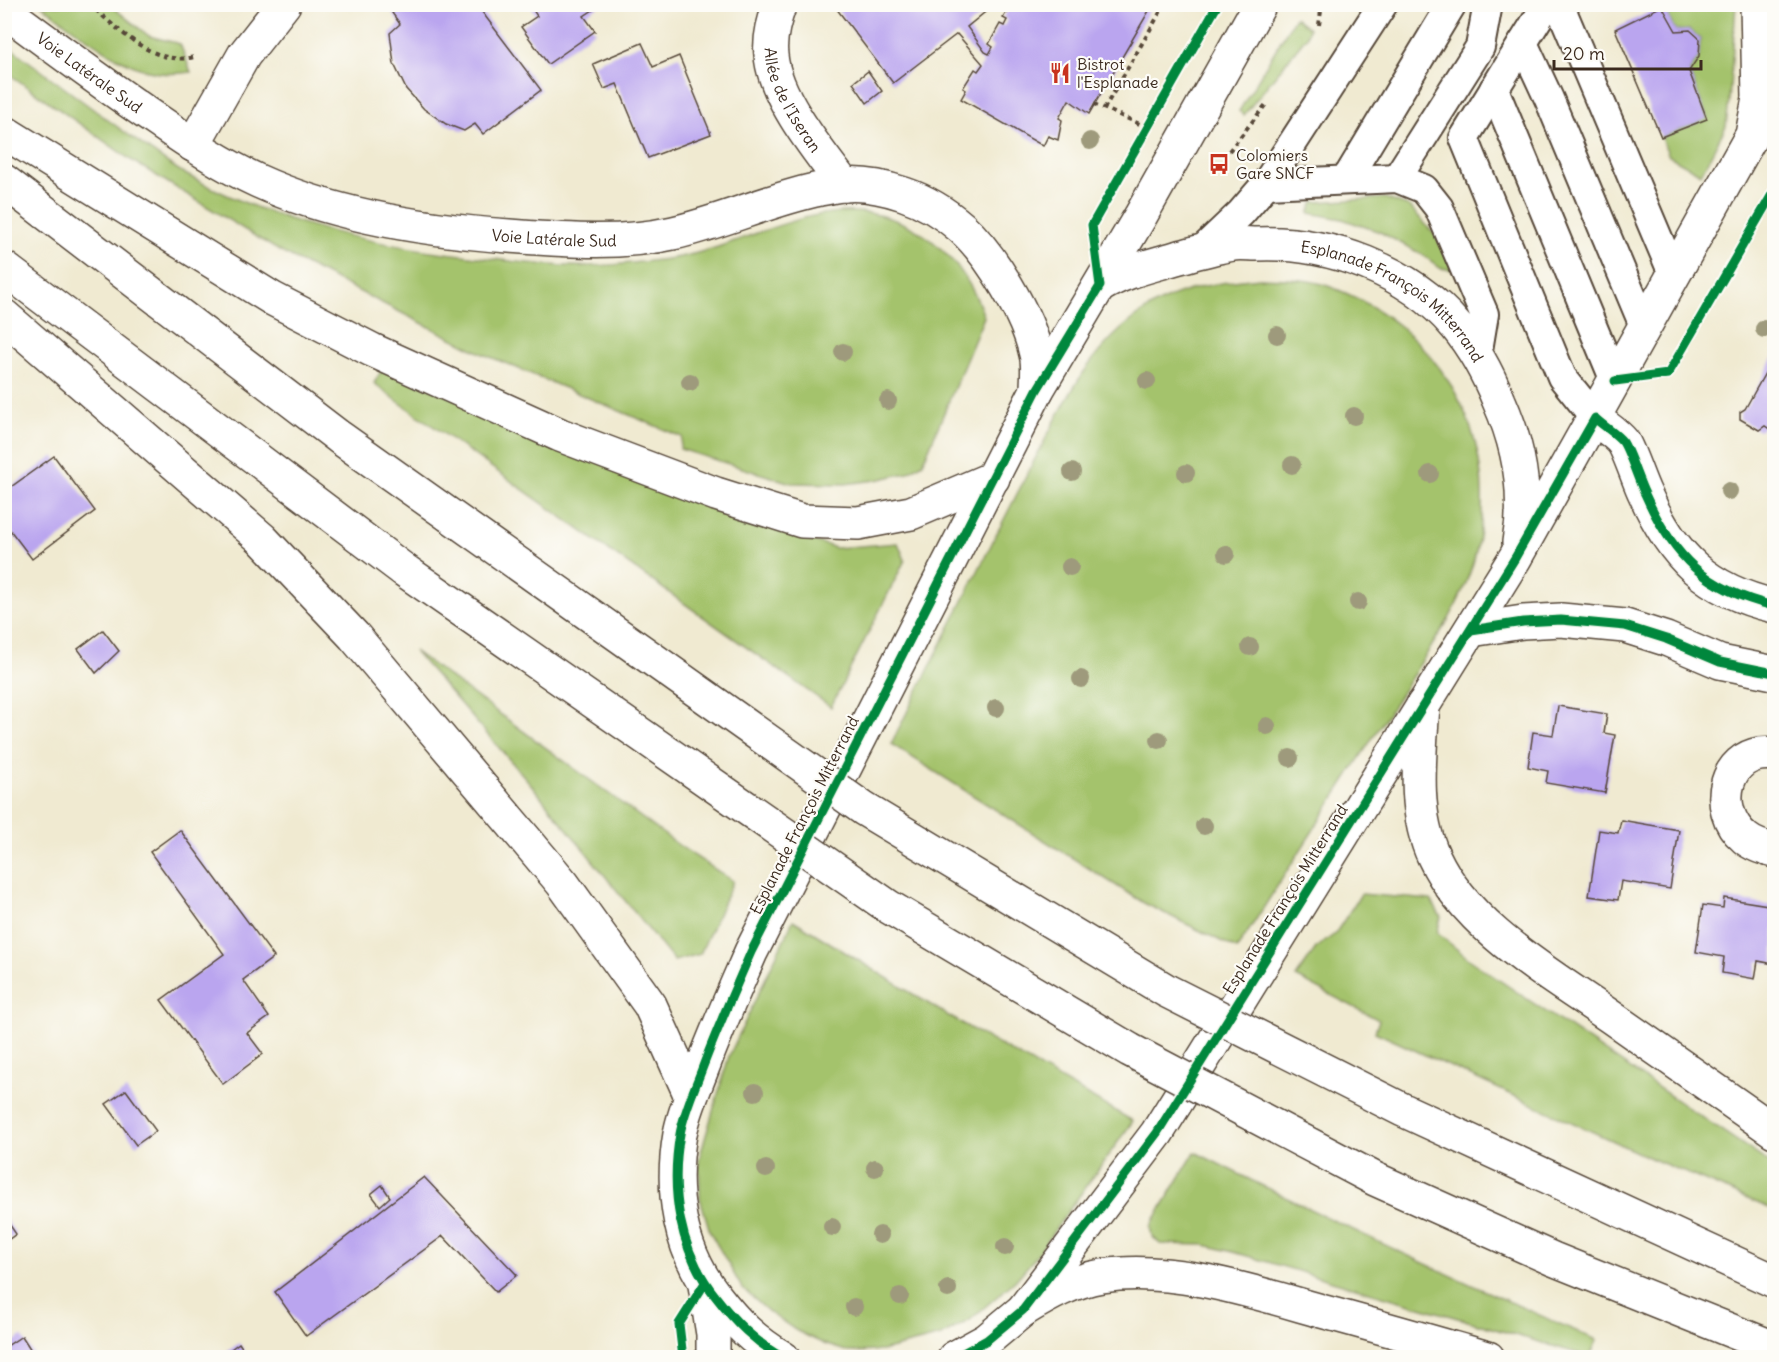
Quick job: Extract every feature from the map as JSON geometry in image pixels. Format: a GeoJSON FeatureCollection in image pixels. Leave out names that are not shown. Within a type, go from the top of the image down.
{"type":"FeatureCollection","features":[{"type":"Feature","properties":{"kind":"main road"},"geometry":{"type":"LineString","coordinates":[[193,145],[244,55],[284,4]]}},
{"type":"Feature","properties":{"kind":"main road","name":"Allée de l'Iseran"},"geometry":{"type":"LineString","coordinates":[[780,4],[772,32],[771,56],[777,83],[793,113],[844,184]]}},
{"type":"Feature","properties":{"kind":"main road","name":"Esplanade François Mitterrand"},"geometry":{"type":"LineString","coordinates":[[783,1358],[739,1326],[705,1283],[692,1260],[682,1229],[677,1201],[676,1174],[680,1132],[691,1096],[751,952],[1037,390],[1100,286],[1260,4]]}},
{"type":"Feature","properties":{"kind":"main road","name":"Esplanade François Mitterrand"},"geometry":{"type":"LineString","coordinates":[[954,1358],[987,1340],[1023,1310],[1157,1133],[1515,558],[1752,135],[1759,98],[1757,4]]}},
{"type":"Feature","properties":{"kind":"main road","name":"Voie Latérale Sud"},"geometry":{"type":"LineString","coordinates":[[4,10],[193,145],[259,182],[331,207],[377,218],[433,227],[563,240],[634,240],[674,233],[796,194],[844,184],[869,186],[906,194],[934,208],[963,230],[987,258],[1027,323],[1037,357],[1037,390]]}},
{"type":"Feature","properties":{"kind":"main road"},"geometry":{"type":"LineString","coordinates":[[4,132],[273,299],[372,350],[560,435],[716,494],[802,521],[858,523],[911,513],[993,478]]}},
{"type":"Feature","properties":{"kind":"main road"},"geometry":{"type":"LineString","coordinates":[[4,181],[339,437],[864,809],[1167,991],[1403,1110],[1774,1281]]}},
{"type":"Feature","properties":{"kind":"main road","name":"Esplanade François Mitterrand"},"geometry":{"type":"LineString","coordinates":[[1100,286],[1130,271],[1201,251],[1236,244],[1273,243],[1343,254],[1404,283],[1430,302],[1455,325],[1477,356],[1506,415],[1521,470],[1522,522],[1515,558]]}},
{"type":"Feature","properties":{"kind":"main road"},"geometry":{"type":"LineString","coordinates":[[4,267],[404,570],[890,907],[1130,1050],[1375,1179],[1553,1259],[1774,1348]]}},
{"type":"Feature","properties":{"kind":"main road"},"geometry":{"type":"LineString","coordinates":[[4,316],[262,539],[354,636],[563,884],[650,1005],[691,1096]]}},
{"type":"Feature","properties":{"kind":"main road"},"geometry":{"type":"LineString","coordinates":[[1595,418],[1623,443],[1662,530],[1679,554],[1701,574],[1725,590],[1774,606]]}},
{"type":"Feature","properties":{"kind":"main road"},"geometry":{"type":"LineString","coordinates":[[1471,630],[1523,622],[1561,620],[1625,626],[1666,639],[1720,662],[1774,673]]}},
{"type":"Feature","properties":{"kind":"main road"},"geometry":{"type":"LineString","coordinates":[[1423,705],[1420,752],[1423,824],[1433,856],[1448,882],[1475,916],[1523,955],[1774,1131]]}},
{"type":"Feature","properties":{"kind":"main road"},"geometry":{"type":"LineString","coordinates":[[1774,754],[1764,752],[1747,757],[1736,766],[1728,780],[1725,795],[1734,824],[1744,837],[1774,851]]}},
{"type":"Feature","properties":{"kind":"main road"},"geometry":{"type":"LineString","coordinates":[[1023,1310],[1071,1283],[1124,1274],[1162,1275],[1266,1295],[1488,1358]]}},
{"type":"Feature","properties":{"kind":"main road"},"geometry":{"type":"LineString","coordinates":[[705,1283],[713,1334],[713,1358]]}},
{"type":"Feature","properties":{"kind":"lane"},"geometry":{"type":"LineString","coordinates":[[1201,251],[1241,213],[1266,184],[1383,4]]}},
{"type":"Feature","properties":{"kind":"lane"},"geometry":{"type":"LineString","coordinates":[[1346,180],[1452,4]]}},
{"type":"Feature","properties":{"kind":"lane"},"geometry":{"type":"LineString","coordinates":[[1397,178],[1480,47],[1488,4]]}},
{"type":"Feature","properties":{"kind":"lane"},"geometry":{"type":"LineString","coordinates":[[1547,4],[1464,138],[1562,377],[1595,418]]}},
{"type":"Feature","properties":{"kind":"lane"},"geometry":{"type":"LineString","coordinates":[[1560,4],[1674,276]]}},
{"type":"Feature","properties":{"kind":"lane"},"geometry":{"type":"LineString","coordinates":[[1523,43],[1549,99],[1645,328]]}},
{"type":"Feature","properties":{"kind":"lane"},"geometry":{"type":"LineString","coordinates":[[1494,90],[1615,381]]}},
{"type":"Feature","properties":{"kind":"lane"},"geometry":{"type":"LineString","coordinates":[[1266,184],[1397,178],[1424,189],[1439,208],[1484,314],[1477,356]]}},
{"type":"Feature","properties":{"kind":"path"},"geometry":{"type":"LineString","coordinates":[[89,4],[125,35],[164,56],[190,58],[211,51],[222,42],[244,55]]}},
{"type":"Feature","properties":{"kind":"path"},"geometry":{"type":"LineString","coordinates":[[1104,109],[1165,4]]}},
{"type":"Feature","properties":{"kind":"path"},"geometry":{"type":"LineString","coordinates":[[1318,28],[1322,4]]}},
{"type":"Feature","properties":{"kind":"path"},"geometry":{"type":"LineString","coordinates":[[1226,155],[1268,102]]}},
{"type":"Feature","properties":{"kind":"path"},"geometry":{"type":"LineString","coordinates":[[1094,104],[1148,128]]}},
{"type":"Feature","properties":{"kind":"path"},"geometry":{"type":"LineString","coordinates":[[1143,137],[1154,117]]}},
{"type":"Feature","properties":{"kind":"green space"},"geometry":{"type":"Polygon","coordinates":[[[1663,4],[1736,5],[1726,126],[1701,174],[1669,156],[1661,137],[1707,118],[1689,71],[1699,56],[1700,39],[1690,30],[1676,31],[1663,4]]]}},
{"type":"Feature","properties":{"kind":"green space"},"geometry":{"type":"Polygon","coordinates":[[[41,5],[110,5],[149,36],[180,44],[191,72],[160,73],[136,67],[107,52],[41,5]]]}},
{"type":"Feature","properties":{"kind":"green space"},"geometry":{"type":"Polygon","coordinates":[[[1295,17],[1309,28],[1307,36],[1244,115],[1239,111],[1295,17]]]}},
{"type":"Feature","properties":{"kind":"green space"},"geometry":{"type":"Polygon","coordinates":[[[4,43],[167,163],[187,175],[254,206],[324,229],[433,251],[543,265],[593,266],[667,259],[693,254],[797,220],[823,214],[848,212],[874,214],[894,219],[912,228],[943,250],[967,281],[984,317],[923,463],[907,473],[876,480],[845,484],[791,483],[680,449],[682,437],[481,353],[281,252],[131,160],[5,71],[4,43]]]}},
{"type":"Feature","properties":{"kind":"green space"},"geometry":{"type":"Polygon","coordinates":[[[1385,198],[1410,207],[1435,235],[1454,270],[1440,268],[1423,255],[1380,232],[1342,219],[1309,213],[1314,202],[1385,198]]]}},
{"type":"Feature","properties":{"kind":"green space"},"geometry":{"type":"Polygon","coordinates":[[[1260,278],[1320,283],[1366,303],[1400,326],[1428,354],[1451,386],[1468,421],[1479,460],[1482,500],[1478,542],[1473,562],[1463,591],[1449,619],[1237,949],[1144,903],[891,744],[997,533],[1057,418],[1087,367],[1126,324],[1156,304],[1170,297],[1214,284],[1260,278]]]}},
{"type":"Feature","properties":{"kind":"green space"},"geometry":{"type":"Polygon","coordinates":[[[383,368],[714,509],[836,548],[898,543],[905,560],[831,707],[396,400],[374,383],[383,368]]]}},
{"type":"Feature","properties":{"kind":"green space"},"geometry":{"type":"Polygon","coordinates":[[[414,651],[684,849],[733,881],[700,954],[674,961],[529,782],[414,651]]]}},
{"type":"Feature","properties":{"kind":"green space"},"geometry":{"type":"Polygon","coordinates":[[[1361,894],[1431,900],[1441,917],[1437,933],[1474,963],[1774,1166],[1774,1210],[1641,1154],[1375,1032],[1379,1020],[1296,977],[1316,948],[1335,934],[1361,894]]]}},
{"type":"Feature","properties":{"kind":"green space"},"geometry":{"type":"Polygon","coordinates":[[[793,920],[947,1015],[1133,1121],[1034,1259],[1015,1281],[970,1320],[941,1336],[882,1351],[849,1352],[824,1344],[797,1331],[770,1313],[742,1288],[710,1232],[700,1198],[699,1159],[729,1056],[793,920]]]}},
{"type":"Feature","properties":{"kind":"green space"},"geometry":{"type":"Polygon","coordinates":[[[1195,1152],[1394,1249],[1597,1340],[1590,1357],[1237,1253],[1205,1245],[1160,1244],[1152,1236],[1150,1227],[1195,1152]]]}},
{"type":"Feature","properties":{"kind":"building"},"geometry":{"type":"Polygon","coordinates":[[[403,4],[476,4],[541,90],[483,134],[475,124],[464,131],[446,124],[424,109],[406,89],[394,64],[390,33],[400,24],[392,13],[403,4]]]}},
{"type":"Feature","properties":{"kind":"building"},"geometry":{"type":"Polygon","coordinates":[[[529,4],[602,4],[584,16],[595,31],[548,64],[521,27],[537,16],[529,4]]]}},
{"type":"Feature","properties":{"kind":"building"},"geometry":{"type":"Polygon","coordinates":[[[833,4],[995,4],[967,27],[985,52],[989,54],[993,47],[989,44],[1000,24],[1004,26],[1007,20],[1003,18],[1009,8],[1013,10],[1017,4],[1153,4],[1089,114],[1069,100],[1059,118],[1062,120],[1058,140],[1048,136],[1043,146],[961,99],[966,90],[963,88],[975,69],[978,71],[983,64],[957,34],[893,83],[833,4]]]}},
{"type":"Feature","properties":{"kind":"building"},"geometry":{"type":"Polygon","coordinates":[[[1662,6],[1676,31],[1690,30],[1700,39],[1699,56],[1689,71],[1707,119],[1661,137],[1615,29],[1662,6]]]}},
{"type":"Feature","properties":{"kind":"building"},"geometry":{"type":"Polygon","coordinates":[[[642,43],[653,67],[679,56],[711,134],[648,158],[617,84],[604,89],[593,64],[642,43]]]}},
{"type":"Feature","properties":{"kind":"building"},"geometry":{"type":"Polygon","coordinates":[[[868,71],[882,91],[867,103],[853,83],[868,71]]]}},
{"type":"Feature","properties":{"kind":"building"},"geometry":{"type":"Polygon","coordinates":[[[1774,357],[1774,432],[1765,426],[1759,430],[1740,419],[1740,412],[1745,409],[1774,357]]]}},
{"type":"Feature","properties":{"kind":"building"},"geometry":{"type":"Polygon","coordinates":[[[54,456],[95,511],[32,559],[4,522],[4,492],[54,456]]]}},
{"type":"Feature","properties":{"kind":"building"},"geometry":{"type":"Polygon","coordinates":[[[103,630],[119,651],[96,673],[78,649],[103,630]]]}},
{"type":"Feature","properties":{"kind":"building"},"geometry":{"type":"Polygon","coordinates":[[[1558,706],[1607,714],[1604,733],[1615,735],[1605,793],[1546,783],[1548,771],[1528,767],[1533,732],[1553,735],[1558,706]]]}},
{"type":"Feature","properties":{"kind":"building"},"geometry":{"type":"Polygon","coordinates":[[[1621,820],[1679,830],[1670,889],[1621,881],[1618,900],[1589,896],[1599,830],[1618,833],[1621,820]]]}},
{"type":"Feature","properties":{"kind":"building"},"geometry":{"type":"Polygon","coordinates":[[[180,830],[274,957],[243,980],[269,1017],[247,1033],[263,1054],[223,1084],[161,1000],[224,954],[150,852],[180,830]]]}},
{"type":"Feature","properties":{"kind":"building"},"geometry":{"type":"Polygon","coordinates":[[[1724,898],[1774,906],[1774,964],[1758,961],[1755,979],[1722,973],[1724,957],[1696,952],[1703,905],[1723,908],[1724,898]]]}},
{"type":"Feature","properties":{"kind":"building"},"geometry":{"type":"Polygon","coordinates":[[[126,1090],[156,1131],[136,1145],[106,1104],[126,1090]]]}},
{"type":"Feature","properties":{"kind":"building"},"geometry":{"type":"Polygon","coordinates":[[[424,1177],[517,1275],[496,1292],[443,1236],[306,1336],[275,1292],[424,1177]]]}},
{"type":"Feature","properties":{"kind":"building"},"geometry":{"type":"Polygon","coordinates":[[[382,1185],[390,1197],[380,1206],[371,1194],[382,1185]]]}},
{"type":"Feature","properties":{"kind":"building"},"geometry":{"type":"Polygon","coordinates":[[[5,1218],[16,1234],[5,1242],[5,1218]]]}},
{"type":"Feature","properties":{"kind":"building"},"geometry":{"type":"Polygon","coordinates":[[[22,1336],[36,1358],[4,1358],[4,1348],[22,1336]]]}},
{"type":"Feature","properties":{"kind":"building"},"geometry":{"type":"Polygon","coordinates":[[[239,1343],[249,1358],[219,1358],[239,1343]]]}},
{"type":"Feature","properties":{"kind":"cycle path"},"geometry":{"type":"LineString","coordinates":[[783,1358],[754,1338],[731,1315],[703,1279],[693,1260],[680,1220],[676,1177],[680,1134],[687,1109],[751,952],[1037,390],[1100,286],[1092,225],[1218,4]]}},
{"type":"Feature","properties":{"kind":"cycle path"},"geometry":{"type":"LineString","coordinates":[[1615,381],[1668,374],[1774,191]]}},
{"type":"Feature","properties":{"kind":"cycle path"},"geometry":{"type":"LineString","coordinates":[[954,1358],[987,1340],[1023,1310],[1157,1133],[1515,558],[1595,418],[1623,442],[1643,489],[1667,536],[1694,568],[1729,591],[1774,606]]}},
{"type":"Feature","properties":{"kind":"cycle path"},"geometry":{"type":"LineString","coordinates":[[1471,630],[1523,622],[1561,620],[1625,626],[1666,639],[1720,662],[1774,673]]}},
{"type":"Feature","properties":{"kind":"cycle path"},"geometry":{"type":"LineString","coordinates":[[683,1358],[679,1324],[705,1283]]}},
{"type":"Feature","properties":{"kind":"place","name":"Bistrot l'Esplanade"},"geometry":{"type":"Point","coordinates":[1060,73]}},
{"type":"Feature","properties":{"kind":"place","name":"Colomiers Gare SNCF"},"geometry":{"type":"Point","coordinates":[1219,164]}}]}
